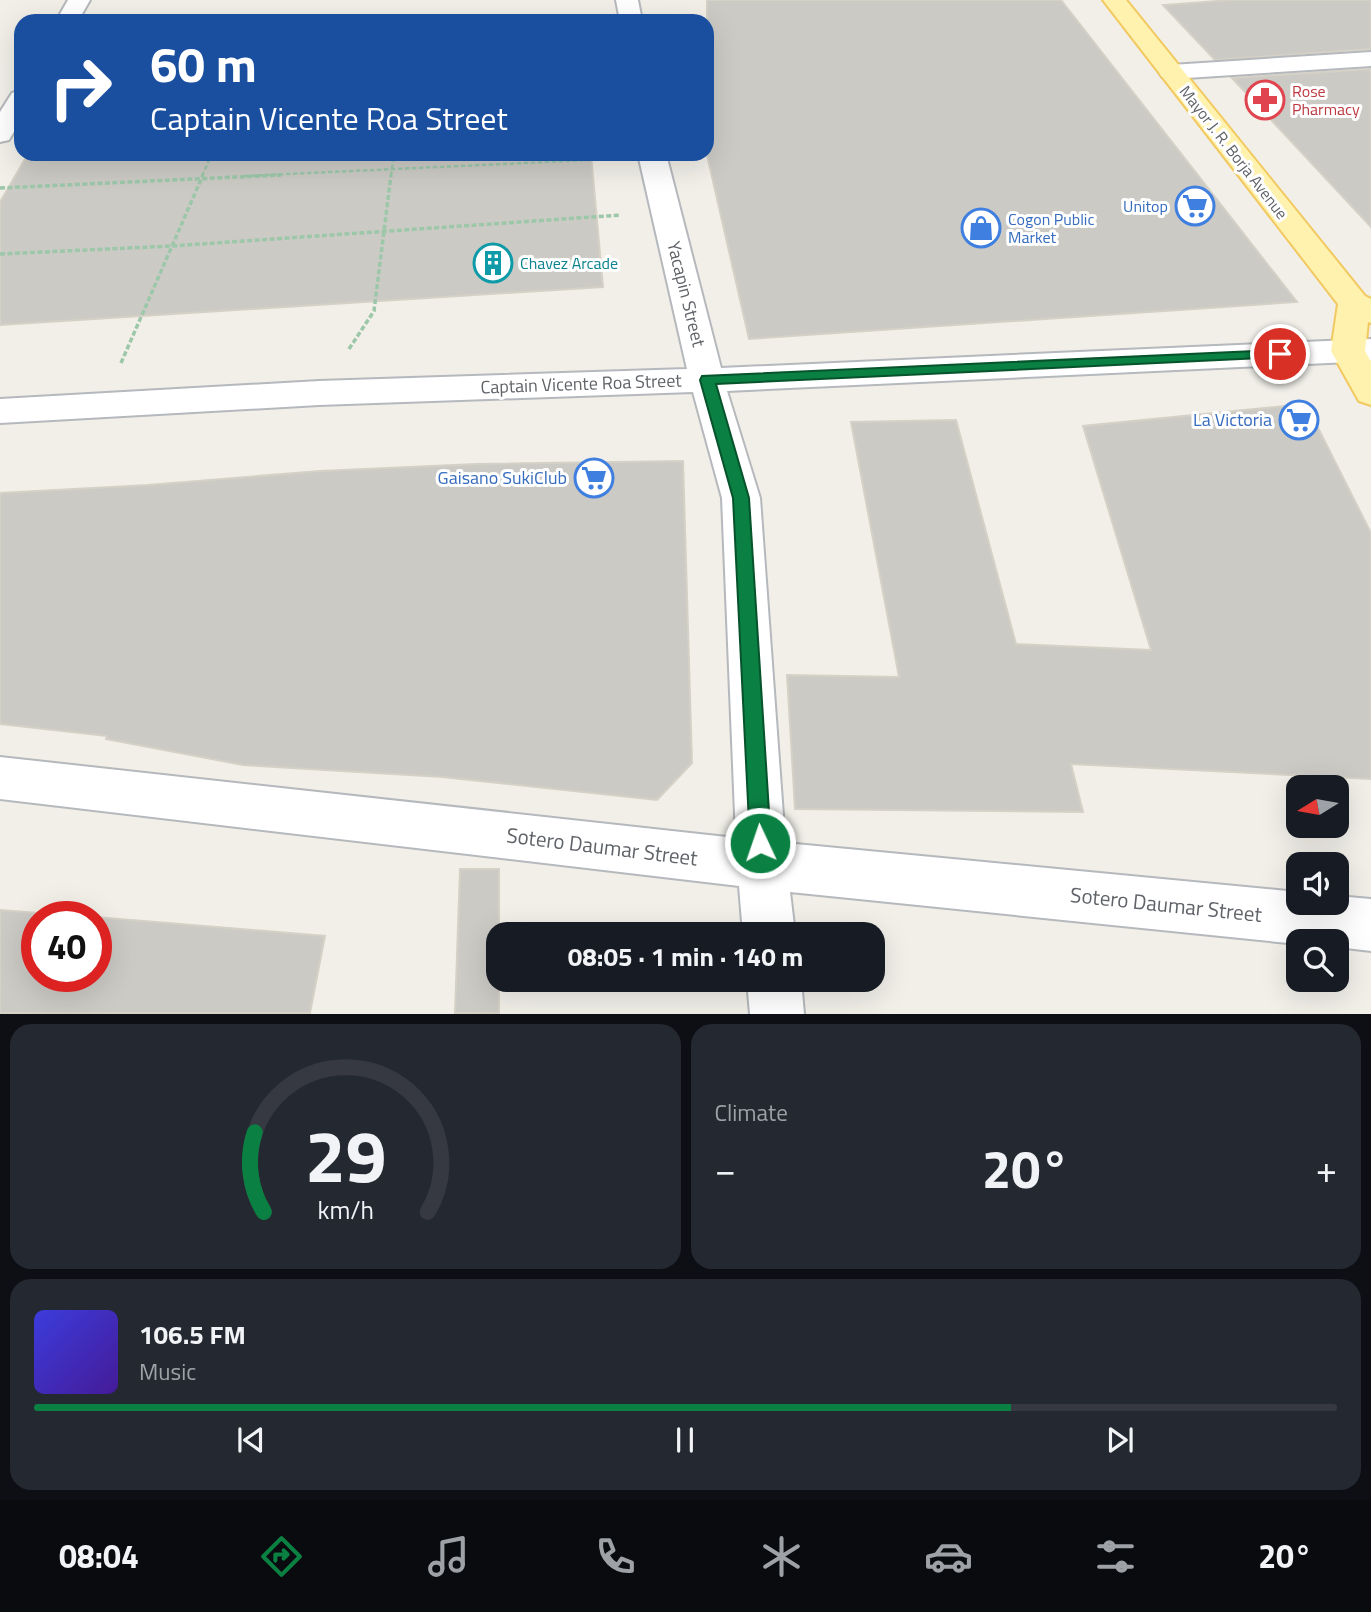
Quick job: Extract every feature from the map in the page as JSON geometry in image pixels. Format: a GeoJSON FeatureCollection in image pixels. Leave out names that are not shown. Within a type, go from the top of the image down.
{"type":"FeatureCollection","features":[{"type":"Feature","properties":{"kind":"main road","name":"Mayor J. R. Borja Avenue"},"geometry":{"type":"LineString","coordinates":[[1115,0],[1362,308],[1359,351]]}},
{"type":"Feature","properties":{"kind":"main road"},"geometry":{"type":"LineString","coordinates":[[1359,351],[1371,393]]}},
{"type":"Feature","properties":{"kind":"street"},"geometry":{"type":"LineString","coordinates":[[1171,72],[1371,59]]}},
{"type":"Feature","properties":{"kind":"street","name":"Yacapin Street"},"geometry":{"type":"LineString","coordinates":[[653,161],[708,380],[741,498],[762,865],[768,922]]}},
{"type":"Feature","properties":{"kind":"street","name":"Captain Vicente Roa Street"},"geometry":{"type":"LineString","coordinates":[[0,411],[319,393],[708,380],[1359,351]]}},
{"type":"Feature","properties":{"kind":"street","name":"Sotero Daumar Street"},"geometry":{"type":"LineString","coordinates":[[0,778],[762,865],[1371,925]]}},
{"type":"Feature","properties":{"kind":"street"},"geometry":{"type":"LineString","coordinates":[[775,992],[777,1013]]}},
{"type":"Feature","properties":{"kind":"path"},"geometry":{"type":"LineString","coordinates":[[102,405],[209,161]]}},
{"type":"Feature","properties":{"kind":"path"},"geometry":{"type":"LineString","coordinates":[[319,393],[374,311],[393,161]]}},
{"type":"Feature","properties":{"kind":"path"},"geometry":{"type":"LineString","coordinates":[[0,188],[548,161]]}},
{"type":"Feature","properties":{"kind":"path"},"geometry":{"type":"LineString","coordinates":[[0,254],[382,233],[666,212]]}},
{"type":"Feature","properties":{"kind":"building","name":"Cogon Public Market"},"geometry":{"type":"Polygon","coordinates":[[[707,0],[1061,0],[1297,302],[749,339],[708,161],[714,161],[714,14],[707,14],[707,0]]]}},
{"type":"Feature","properties":{"kind":"building"},"geometry":{"type":"Polygon","coordinates":[[[1231,0],[1371,0],[1371,49],[1215,60],[1163,5],[1231,0]]]}},
{"type":"Feature","properties":{"kind":"building"},"geometry":{"type":"Polygon","coordinates":[[[1371,69],[1371,227],[1232,78],[1371,69]]]}},
{"type":"Feature","properties":{"kind":"building"},"geometry":{"type":"Polygon","coordinates":[[[24,161],[592,161],[603,287],[0,325],[0,202],[24,161]]]}},
{"type":"Feature","properties":{"kind":"building"},"geometry":{"type":"Polygon","coordinates":[[[1306,404],[1371,533],[1371,779],[1349,778],[1349,775],[1291,775],[1071,764],[1083,812],[795,809],[787,675],[899,677],[851,422],[956,420],[1016,644],[1151,650],[1083,426],[1306,404]]]}},
{"type":"Feature","properties":{"kind":"building"},"geometry":{"type":"Polygon","coordinates":[[[683,461],[692,763],[657,800],[442,777],[243,765],[106,739],[107,736],[0,724],[0,493],[148,485],[320,471],[476,464],[683,461]]]}},
{"type":"Feature","properties":{"kind":"building"},"geometry":{"type":"Polygon","coordinates":[[[460,869],[499,869],[499,922],[486,922],[486,992],[499,992],[499,1013],[455,1013],[460,869]]]}},
{"type":"Feature","properties":{"kind":"building"},"geometry":{"type":"Polygon","coordinates":[[[0,910],[21,912],[21,992],[112,992],[112,918],[325,936],[310,1013],[0,1013],[0,910]]]}},
{"type":"Feature","properties":{"kind":"place","name":"Rose Pharmacy"},"geometry":{"type":"Point","coordinates":[1265,100]}},
{"type":"Feature","properties":{"kind":"place","name":"Unitop"},"geometry":{"type":"Point","coordinates":[1195,206]}},
{"type":"Feature","properties":{"kind":"place","name":"Cogon Public Market"},"geometry":{"type":"Point","coordinates":[981,228]}},
{"type":"Feature","properties":{"kind":"place","name":"Chavez Arcade"},"geometry":{"type":"Point","coordinates":[493,263]}},
{"type":"Feature","properties":{"kind":"place","name":"La Victoria"},"geometry":{"type":"Point","coordinates":[1299,420]}},
{"type":"Feature","properties":{"kind":"place","name":"Gaisano SukiClub"},"geometry":{"type":"Point","coordinates":[594,478]}},
{"type":"Feature","properties":{"kind":"route"},"geometry":{"type":"LineString","coordinates":[[760,843],[741,498],[708,380],[1280,354]]}}]}
